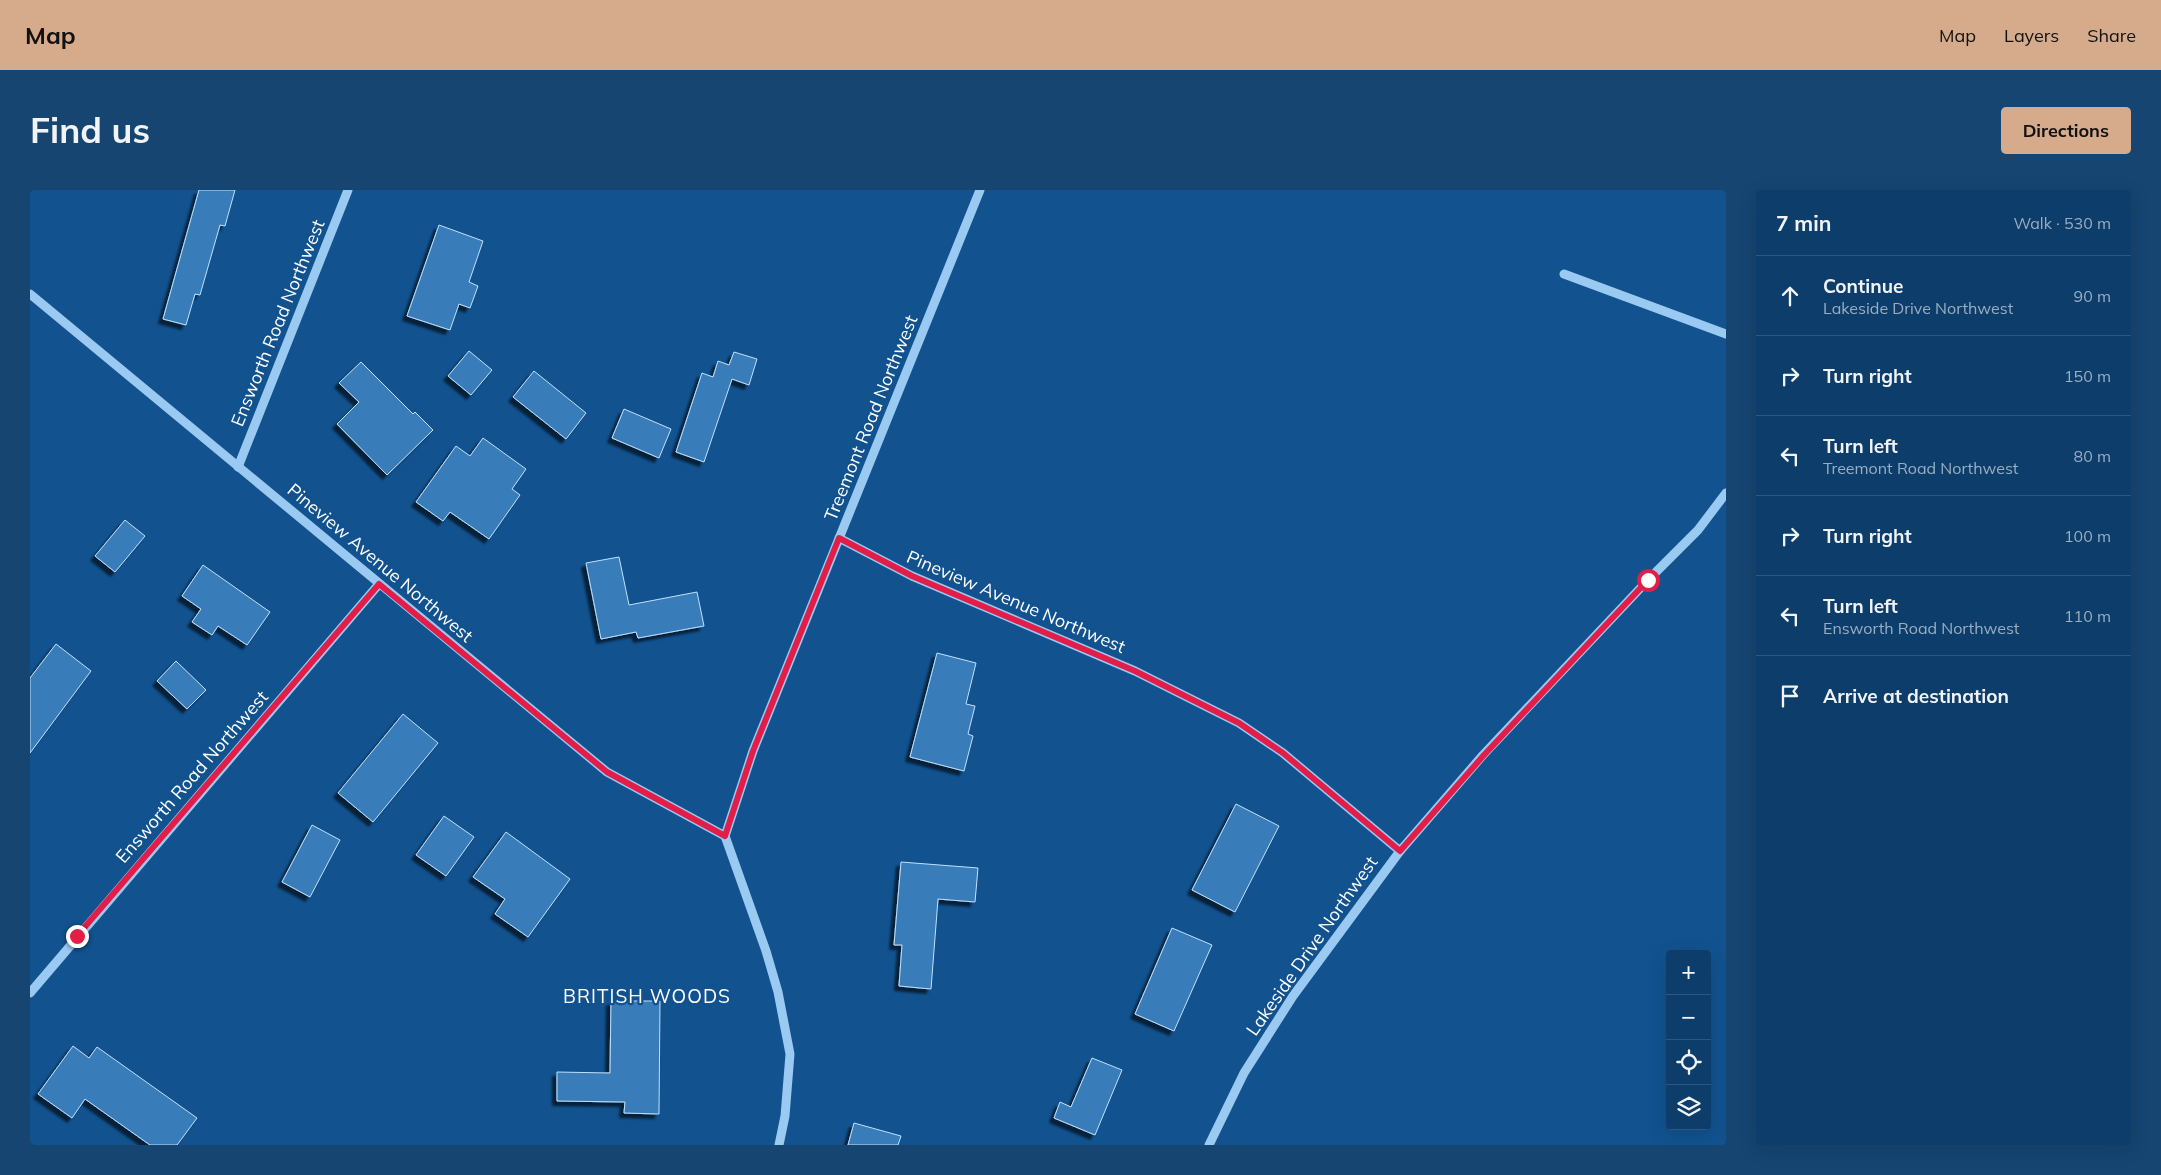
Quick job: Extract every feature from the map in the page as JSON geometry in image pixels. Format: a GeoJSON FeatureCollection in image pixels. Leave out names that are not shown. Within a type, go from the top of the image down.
{"type":"FeatureCollection","features":[{"type":"Feature","properties":{"kind":"street","name":"Ensworth Road Northwest"},"geometry":{"type":"LineString","coordinates":[[238,467],[348,190]]}},
{"type":"Feature","properties":{"kind":"street","name":"Treemont Road Northwest"},"geometry":{"type":"LineString","coordinates":[[725,836],[753,751],[980,190]]}},
{"type":"Feature","properties":{"kind":"street"},"geometry":{"type":"LineString","coordinates":[[1564,274],[1726,334]]}},
{"type":"Feature","properties":{"kind":"street","name":"Pineview Avenue Northwest"},"geometry":{"type":"LineString","coordinates":[[30,294],[607,772],[725,836]]}},
{"type":"Feature","properties":{"kind":"street","name":"Lakeside Drive Northwest"},"geometry":{"type":"LineString","coordinates":[[1208,1145],[1244,1073],[1293,996],[1400,851],[1490,748],[1648,580],[1698,530],[1726,493]]}},
{"type":"Feature","properties":{"kind":"street","name":"Pineview Avenue Northwest"},"geometry":{"type":"LineString","coordinates":[[839,538],[912,576],[1135,671],[1239,723],[1283,753],[1400,851]]}},
{"type":"Feature","properties":{"kind":"street","name":"Ensworth Road Northwest"},"geometry":{"type":"LineString","coordinates":[[30,993],[379,584]]}},
{"type":"Feature","properties":{"kind":"street"},"geometry":{"type":"LineString","coordinates":[[725,836],[766,951],[778,992],[790,1054],[785,1116],[779,1145]]}},
{"type":"Feature","properties":{"kind":"building"},"geometry":{"type":"Polygon","coordinates":[[[199,190],[235,190],[225,226],[220,225],[200,295],[195,294],[186,325],[163,319],[199,190]]]}},
{"type":"Feature","properties":{"kind":"building"},"geometry":{"type":"Polygon","coordinates":[[[439,225],[483,241],[469,282],[478,286],[470,308],[459,304],[450,330],[407,316],[439,225]]]}},
{"type":"Feature","properties":{"kind":"building"},"geometry":{"type":"Polygon","coordinates":[[[469,351],[492,370],[471,395],[448,376],[469,351]]]}},
{"type":"Feature","properties":{"kind":"building"},"geometry":{"type":"Polygon","coordinates":[[[734,352],[757,359],[749,385],[732,379],[704,462],[676,452],[702,373],[713,377],[718,361],[729,365],[734,352]]]}},
{"type":"Feature","properties":{"kind":"building"},"geometry":{"type":"Polygon","coordinates":[[[361,362],[413,414],[415,412],[433,430],[387,475],[337,424],[359,402],[339,383],[361,362]]]}},
{"type":"Feature","properties":{"kind":"building"},"geometry":{"type":"Polygon","coordinates":[[[534,371],[586,413],[566,439],[513,397],[534,371]]]}},
{"type":"Feature","properties":{"kind":"building"},"geometry":{"type":"Polygon","coordinates":[[[624,409],[671,429],[659,458],[612,438],[624,409]]]}},
{"type":"Feature","properties":{"kind":"building"},"geometry":{"type":"Polygon","coordinates":[[[483,438],[526,469],[512,489],[520,495],[489,539],[450,512],[443,521],[416,502],[456,446],[470,456],[483,438]]]}},
{"type":"Feature","properties":{"kind":"building"},"geometry":{"type":"Polygon","coordinates":[[[125,520],[145,536],[115,572],[95,556],[125,520]]]}},
{"type":"Feature","properties":{"kind":"building"},"geometry":{"type":"Polygon","coordinates":[[[619,557],[629,605],[697,592],[704,626],[638,638],[636,632],[601,639],[586,563],[619,557]]]}},
{"type":"Feature","properties":{"kind":"building"},"geometry":{"type":"Polygon","coordinates":[[[203,565],[270,612],[247,645],[218,626],[212,635],[192,622],[201,609],[182,596],[203,565]]]}},
{"type":"Feature","properties":{"kind":"building"},"geometry":{"type":"Polygon","coordinates":[[[56,644],[91,671],[30,753],[30,678],[56,644]]]}},
{"type":"Feature","properties":{"kind":"building"},"geometry":{"type":"Polygon","coordinates":[[[937,653],[976,663],[966,704],[975,706],[968,734],[973,736],[964,771],[910,757],[937,653]]]}},
{"type":"Feature","properties":{"kind":"building"},"geometry":{"type":"Polygon","coordinates":[[[176,661],[206,690],[187,709],[157,681],[176,661]]]}},
{"type":"Feature","properties":{"kind":"building"},"geometry":{"type":"Polygon","coordinates":[[[403,714],[438,743],[373,822],[338,793],[403,714]]]}},
{"type":"Feature","properties":{"kind":"building"},"geometry":{"type":"Polygon","coordinates":[[[1236,804],[1279,826],[1235,912],[1192,890],[1236,804]]]}},
{"type":"Feature","properties":{"kind":"building"},"geometry":{"type":"Polygon","coordinates":[[[444,816],[474,837],[446,876],[416,855],[444,816]]]}},
{"type":"Feature","properties":{"kind":"building"},"geometry":{"type":"Polygon","coordinates":[[[312,825],[340,840],[310,897],[282,882],[312,825]]]}},
{"type":"Feature","properties":{"kind":"building"},"geometry":{"type":"Polygon","coordinates":[[[506,832],[570,879],[528,937],[495,914],[505,899],[473,877],[506,832]]]}},
{"type":"Feature","properties":{"kind":"building"},"geometry":{"type":"Polygon","coordinates":[[[901,862],[978,868],[975,902],[938,899],[931,989],[899,986],[902,945],[894,945],[901,862]]]}},
{"type":"Feature","properties":{"kind":"building"},"geometry":{"type":"Polygon","coordinates":[[[1172,928],[1212,945],[1174,1031],[1135,1014],[1172,928]]]}},
{"type":"Feature","properties":{"kind":"building"},"geometry":{"type":"Polygon","coordinates":[[[611,1001],[660,1001],[659,1114],[624,1113],[625,1102],[557,1101],[557,1072],[610,1073],[611,1001]]]}},
{"type":"Feature","properties":{"kind":"building"},"geometry":{"type":"Polygon","coordinates":[[[73,1046],[89,1058],[97,1047],[197,1118],[177,1145],[150,1145],[85,1099],[72,1118],[38,1094],[73,1046]]]}},
{"type":"Feature","properties":{"kind":"building"},"geometry":{"type":"Polygon","coordinates":[[[1092,1058],[1122,1070],[1095,1135],[1054,1118],[1060,1102],[1071,1107],[1092,1058]]]}},
{"type":"Feature","properties":{"kind":"building"},"geometry":{"type":"Polygon","coordinates":[[[854,1123],[901,1136],[898,1145],[848,1145],[854,1123]]]}},
{"type":"Feature","properties":{"kind":"district","name":"BRITISH WOODS"},"geometry":{"type":"Point","coordinates":[647,996]}},
{"type":"Feature","properties":{"kind":"route"},"geometry":{"type":"LineString","coordinates":[[77,936],[379,584],[607,772],[672,809],[725,836],[753,751],[839,538],[912,576],[1135,671],[1239,723],[1283,753],[1400,851],[1484,755],[1648,580]]}}]}
